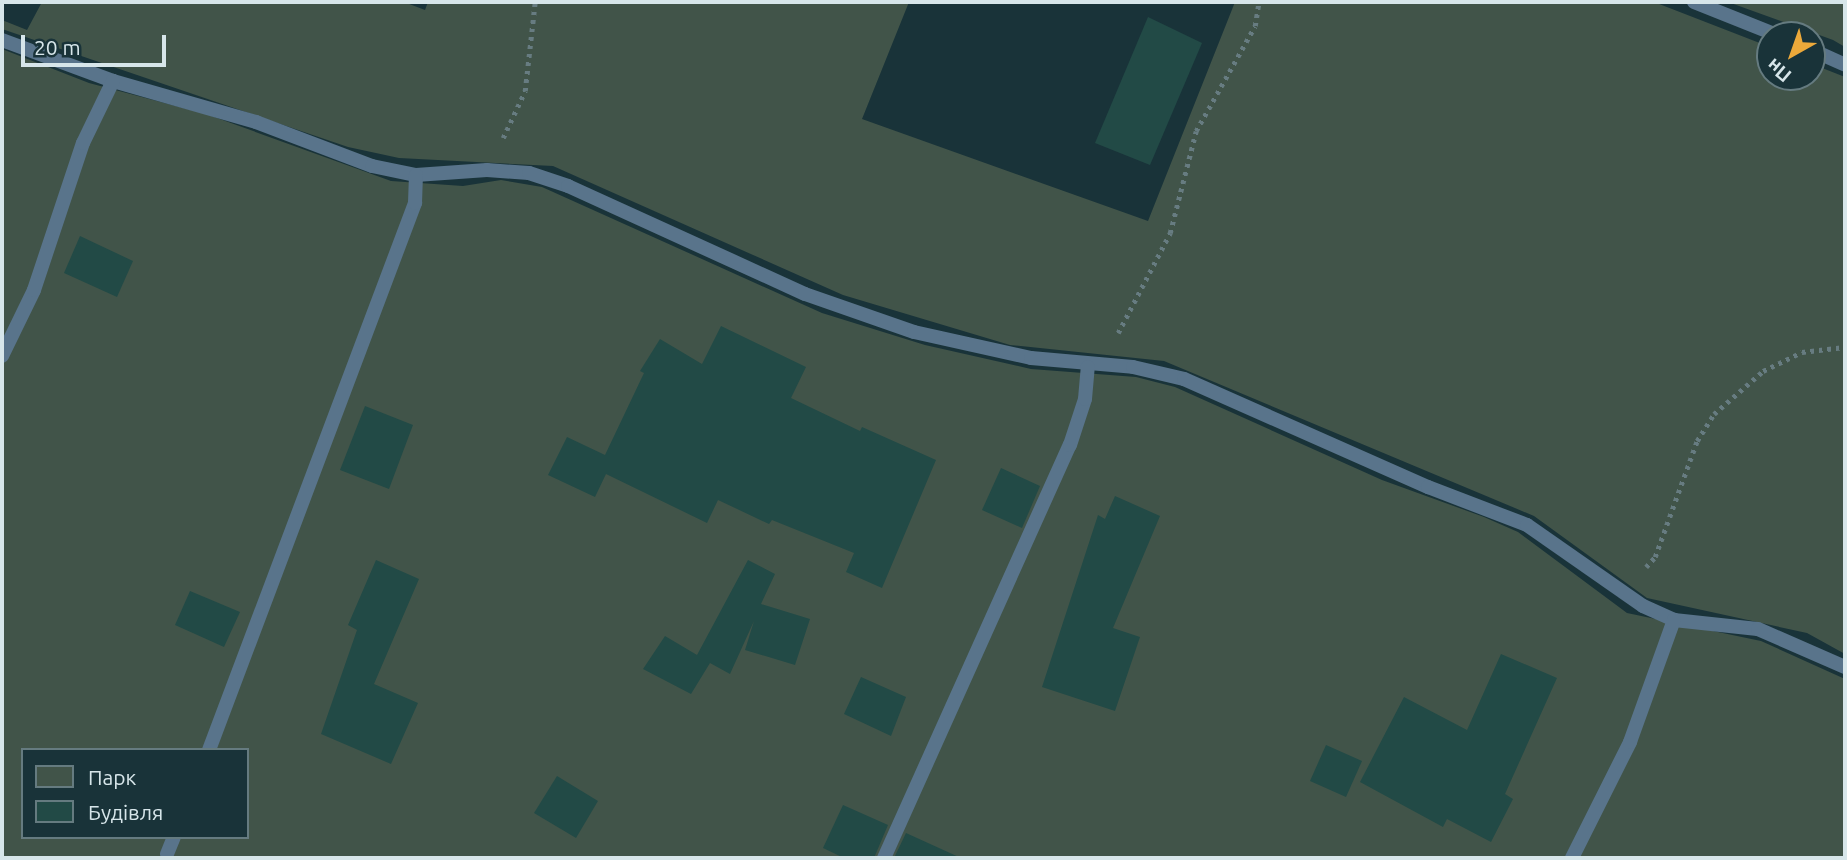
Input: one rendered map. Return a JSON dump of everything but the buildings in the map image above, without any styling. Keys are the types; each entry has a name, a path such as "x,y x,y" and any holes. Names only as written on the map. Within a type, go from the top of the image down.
{"lane":[{"path":"1694,2 1756,27"},
{"path":"2,40 113,80 181,97 341,155 416,175 509,172 568,186 805,294 914,332 1088,367 1133,367 1184,379 1428,487 1527,525 1615,589 1674,620 1759,629 1845,667"},
{"path":"1826,56 1845,65"},
{"path":"2,356 34,290 83,142 113,80"},
{"path":"210,748 415,203 416,175"},
{"path":"884,858 1070,445 1085,399 1088,367"},
{"path":"1572,858 1630,742 1674,620"},
{"path":"167,854 173,839"}],"path":[{"path":"509,172 499,150 525,91 535,2"},
{"path":"1088,367 1119,332 1151,274 1170,233 1196,131 1255,26 1259,2"},
{"path":"1615,589 1655,556 1697,441 1714,414 1763,371 1802,352 1845,347"}],"green space":[{"path":"42,2 404,2 425,10 428,2 909,2 862,119 1148,221 1235,2 1654,2 1756,42 1756,91 1826,91 1826,70 1845,77 1845,654 1807,633 1647,598 1534,516 1164,361 1010,345 843,295 553,166 399,158 348,147 2,29 2,20 27,30"},
{"path":"1728,2 1845,2 1845,47 1826,37 1826,21 1780,21"},
{"path":"2,49 89,83 206,114 391,181 463,186 501,180 542,187 822,313 925,345 1031,369 1136,377 1175,387 1382,480 1484,517 1518,532 1627,613 1761,641 1845,679 1845,858 2,858"}]}
